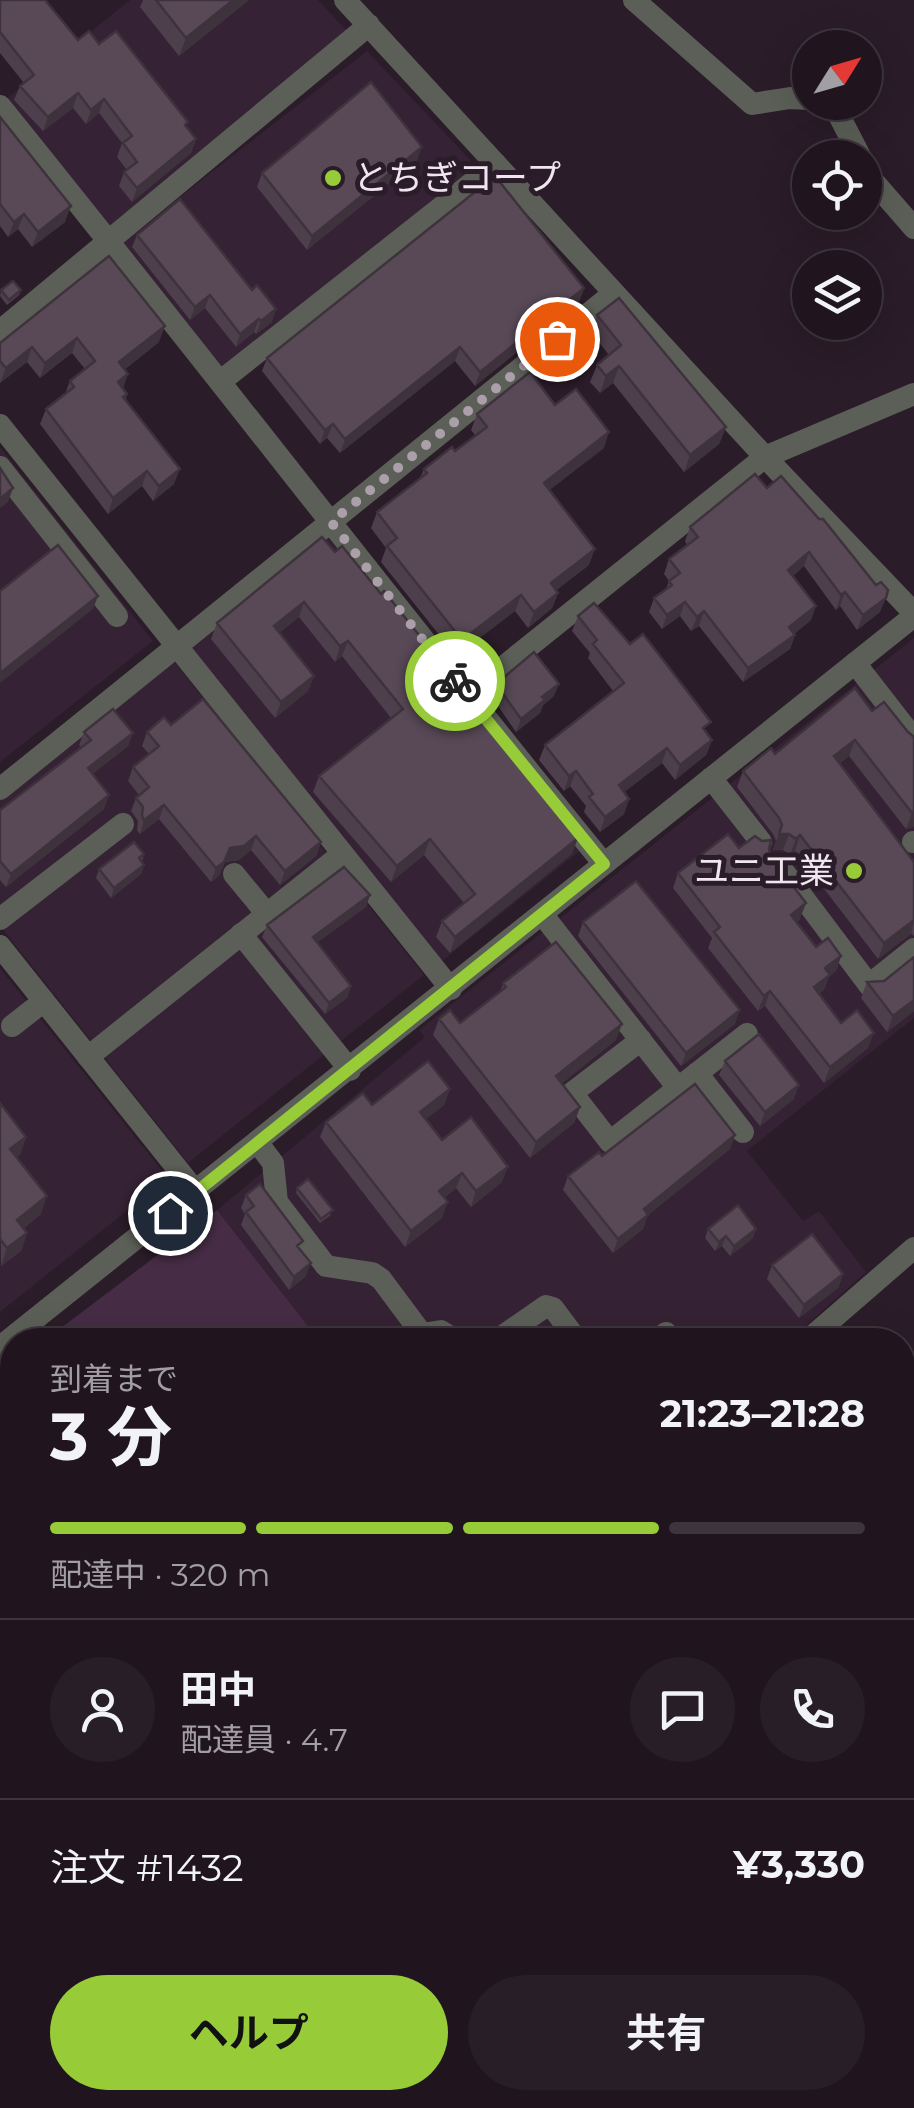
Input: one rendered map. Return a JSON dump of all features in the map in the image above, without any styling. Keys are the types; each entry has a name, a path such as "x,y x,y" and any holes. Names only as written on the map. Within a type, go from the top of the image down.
{"street":[{"path":"25,1328 914,614 345,0"},
{"path":"634,0 752,104 792,98"},
{"path":"0,332 369,25"},
{"path":"0,106 604,864"},
{"path":"221,381 496,164"},
{"path":"882,191 914,228"},
{"path":"0,789 614,293"},
{"path":"467,696 765,457 914,394"},
{"path":"0,425 451,989"},
{"path":"0,467 117,616"},
{"path":"855,663 914,738"},
{"path":"711,778 761,842"},
{"path":"0,918 122,824"},
{"path":"88,1057 342,854"},
{"path":"778,864 869,985 914,950"},
{"path":"234,874 267,914"},
{"path":"542,914 678,1088"},
{"path":"242,934 350,1070"},
{"path":"0,946 196,1192"},
{"path":"12,1026 44,1001"},
{"path":"640,1040 572,1093 610,1142 747,1034"},
{"path":"697,1073 743,1132"},
{"path":"258,1143 273,1163 277,1202 326,1266 372,1273 412,1328"},
{"path":"822,1328 914,1248"},
{"path":"514,1328 546,1306 553,1308 569,1328"}],"shaded area":[{"path":"130,0 318,0 349,33 110,231 5,100"},
{"name":"とちぎコープ","path":"367,51 477,167 221,373 118,245"},
{"path":"0,447 153,641 0,762"},
{"path":"326,535 580,851 442,961 189,645"},
{"path":"914,638 914,1018 747,1151 803,1221 819,1211 866,1272 803,1328 310,1328 217,1210 425,1037 419,1030"},
{"path":"174,661 424,975 188,1163 0,926 0,800"},
{"path":"0,968 168,1178 0,1312"},
{"path":"217,1210 310,1328 61,1328"}],"building":[{"path":"0,0 45,0 78,40 89,31 99,44 116,31 188,122 185,125 196,139 137,188 124,172 137,162 123,143 132,136 104,99 91,110 78,93 48,117 20,86 34,75 0,32"},
{"path":"156,0 233,0 186,38"},
{"path":"371,82 422,147 312,236 262,173"},
{"path":"0,117 71,206 38,232 24,214 14,222 0,204"},
{"path":"495,176 584,288 480,372 460,347 345,439 333,424 325,430 267,358"},
{"path":"180,199 252,290 257,285 276,309 240,334 210,295 195,307 137,235"},
{"path":"109,256 165,326 119,362 128,374 118,382 127,394 123,397 180,469 159,486 147,471 113,498 46,409 74,387 70,381 95,361 77,338 45,363 32,347 6,368 0,361 0,343"},
{"path":"13,281 21,290 9,300 1,290"},
{"path":"619,298 726,427 690,455 619,366 606,376 597,365 621,345 597,315"},
{"path":"530,372 555,405 576,389 609,432 544,483 595,549 551,583 558,593 534,612 521,595 462,640 387,546 397,538 377,512 427,473 424,469 452,447 455,451 487,427 477,414"},
{"path":"0,468 13,488 0,499"},
{"path":"755,474 767,488 781,476 823,519 876,585 881,582 888,590 886,598 863,615 845,592 841,595 809,552 788,570 816,606 789,627 795,635 748,668 704,611 697,617 685,602 667,615 654,598 672,585 669,581 680,573 669,559 698,537 690,527"},
{"path":"322,537 335,552 342,546 381,594 384,591 438,659 435,661 578,838 455,937 442,921 475,894 430,839 397,866 319,776 403,709 348,641 340,646 304,602 274,626 314,676 281,702 217,623"},
{"path":"58,545 98,596 0,673 0,591"},
{"path":"594,603 630,644 643,634 711,722 703,728 712,740 680,765 667,748 619,785 629,799 605,817 576,771 569,776 545,745 624,683 593,644 597,640 578,616"},
{"path":"534,652 559,684 521,719 496,684"},
{"path":"855,688 872,711 884,702 914,737 912,813 855,740 834,756 914,862 914,920 884,943 800,835 796,839 779,834 779,818 743,771 771,748 775,754"},
{"path":"203,699 321,842 285,871 256,836 244,846 230,848 224,862 216,868 164,805 144,820 142,816 143,807 136,798 149,787 133,767 159,746 147,732 164,717 171,725"},
{"path":"113,709 133,733 88,768 109,795 11,874 0,861 0,810 91,740 84,732"},
{"path":"728,834 739,848 755,836 762,841 771,840 771,857 806,903 791,915 816,947 828,938 841,956 825,968 830,975 814,987 841,1023 857,1010 874,1033 830,1067 770,991 764,996 714,932 720,927 678,873"},
{"path":"134,842 144,854 139,858 144,865 114,888 99,869"},
{"path":"344,867 370,895 313,937 351,986 329,1003 267,925"},
{"path":"636,881 740,1010 686,1053 583,922"},
{"path":"556,942 622,1024 556,1076 580,1107 536,1142 439,1019 450,1010 460,1023"},
{"path":"914,957 914,1000 893,1016 867,982 884,981"},
{"path":"759,1034 799,1085 765,1112 725,1061"},
{"path":"428,1061 450,1089 420,1112 442,1140 471,1117 508,1167 476,1191 462,1173 439,1191 448,1202 411,1231 326,1122 363,1093 372,1105"},
{"path":"695,1084 735,1135 644,1209 648,1215 618,1239 568,1176 599,1152 602,1156"},
{"path":"0,1103 26,1137 10,1149 47,1196 17,1220 27,1233 7,1248 0,1239"},
{"path":"308,1179 333,1210 321,1219 297,1188"},
{"path":"260,1184 303,1241 297,1246 311,1263 294,1277 246,1212 254,1206 246,1195"},
{"path":"738,1205 756,1229 734,1246 726,1236 719,1242 708,1229"},
{"path":"812,1234 843,1274 804,1305 772,1265"}],"way so far":[{"path":"455,681 331,522 557,339"}],"place":[{"name":"とちぎコープ","path":"333,178"},
{"name":"ユニ工業","path":"854,871"}],"route":[{"path":"170,1213 604,864 455,681"}]}
